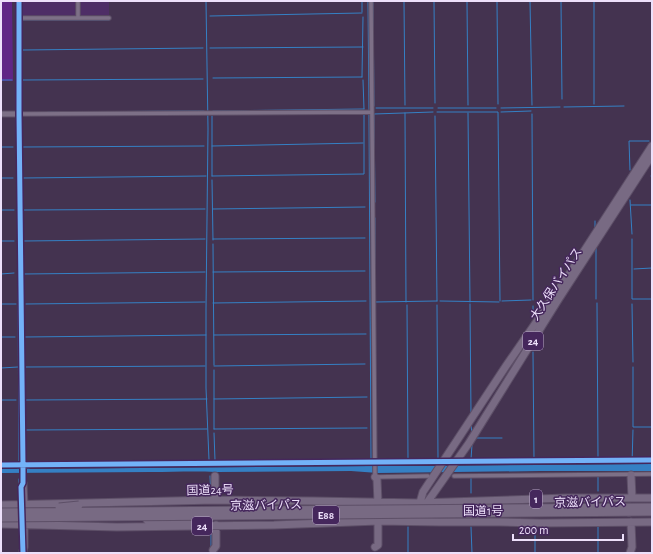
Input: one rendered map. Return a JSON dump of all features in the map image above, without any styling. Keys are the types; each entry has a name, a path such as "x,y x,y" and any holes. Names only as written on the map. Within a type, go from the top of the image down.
{"highway":[{"name":"大久保バイパス","path":"628,189 652,146"},
{"name":"大久保バイパス","path":"419,513 423,492 431,475 450,462 471,440 596,238 652,155"},
{"name":"大久保バイパス","path":"410,522 450,474 450,462 471,419 506,366 596,238"},
{"path":"444,502 440,498 440,489 450,474"},
{"path":"630,475 631,495"},
{"path":"214,476 215,500"},
{"path":"375,476 377,479 377,500"},
{"path":"23,483 23,503"},
{"path":"333,501 409,500 418,497 423,492"},
{"name":"国道1号","path":"420,503 631,495 652,498"},
{"name":"国道24号","path":"1,505 23,503 215,500 358,502 377,500 420,503"},
{"path":"1,512 79,506 315,505 358,502"},
{"name":"京滋バイパス","path":"1,512 652,507"},
{"name":"京滋バイパス","path":"1,518 652,512"},
{"path":"419,513 420,518 425,520 482,520 500,522"},
{"path":"79,517 199,522 316,520 364,522"},
{"name":"24","path":"1,524 23,526 117,527 364,522 376,524 410,522"},
{"name":"国道1号","path":"410,522 598,522 630,524 652,522"},
{"path":"376,524 378,545 376,550"},
{"path":"630,524 632,547 630,553"},
{"path":"23,526 23,552"},
{"path":"213,550 216,546 216,526"}],"street":[{"path":"19,1 20,18 17,114 23,483"},
{"path":"78,1 78,18"},
{"path":"371,1 369,15 369,78 375,476 431,475"},
{"path":"20,18 109,18"},
{"path":"1,114 370,112"},
{"path":"1,465 652,460"},
{"path":"450,474 652,474"}],"shaded area":[{"path":"1,1 12,1 13,81 1,81"},
{"path":"21,1 77,1 77,16 21,16"},
{"path":"79,1 109,1 109,15 80,16"}],"water":[{"path":"369,464 378,466 431,466 652,464 652,471 1,473 1,469 17,469 18,467 30,469 369,466"}],"waterway":[{"path":"16,1 16,112"},
{"path":"206,1 208,129 206,388 209,460"},
{"path":"362,1 362,12"},
{"path":"368,1 369,110"},
{"path":"373,1 374,106"},
{"path":"404,1 405,105"},
{"path":"434,1 435,103"},
{"path":"467,1 468,105"},
{"path":"497,1 498,104"},
{"path":"530,1 532,105"},
{"path":"561,1 562,99"},
{"path":"594,1 594,104"},
{"path":"210,16 362,13"},
{"path":"362,77 363,17"},
{"path":"22,20 109,20"},
{"path":"210,48 363,47"},
{"path":"23,50 203,48"},
{"path":"213,78 362,77"},
{"path":"22,80 203,79"},
{"path":"1,80 12,80"},
{"path":"363,80 364,109"},
{"path":"564,107 624,106"},
{"path":"501,108 560,107"},
{"path":"376,108 433,108"},
{"path":"438,108 496,108"},
{"path":"213,111 364,109"},
{"path":"48,112 204,111"},
{"path":"501,112 531,111"},
{"path":"375,202 374,114 433,112"},
{"path":"437,112 498,112 500,301"},
{"path":"405,113 406,302"},
{"path":"468,113 470,302"},
{"path":"369,114 371,460"},
{"path":"532,114 533,300"},
{"path":"17,115 19,468"},
{"path":"212,176 364,174 364,115"},
{"path":"212,116 212,176"},
{"path":"435,116 437,301"},
{"path":"630,170 629,141 649,141"},
{"path":"212,146 363,143"},
{"path":"23,147 204,146"},
{"path":"1,147 13,147"},
{"path":"23,178 206,176"},
{"path":"1,178 13,178"},
{"path":"212,180 213,240"},
{"path":"630,200 632,234"},
{"path":"631,205 652,205"},
{"path":"213,209 365,207"},
{"path":"24,210 205,209"},
{"path":"1,210 14,210"},
{"path":"375,218 375,302 437,301"},
{"path":"595,221 595,229"},
{"path":"213,239 365,238"},
{"path":"24,241 205,239"},
{"path":"632,239 632,299 652,299"},
{"path":"1,241 14,241"},
{"path":"213,244 214,365"},
{"path":"596,248 596,299"},
{"path":"634,269 652,268"},
{"path":"213,272 365,271"},
{"path":"24,274 205,272"},
{"path":"1,274 14,273"},
{"path":"502,301 531,300"},
{"path":"213,303 366,301"},
{"path":"440,301 499,302"},
{"path":"26,304 205,302"},
{"path":"597,303 598,458"},
{"path":"1,304 16,304"},
{"path":"470,304 471,414"},
{"path":"632,304 633,362"},
{"path":"407,305 408,459"},
{"path":"437,305 438,459"},
{"path":"533,306 533,315"},
{"path":"214,335 366,334"},
{"path":"25,337 206,335"},
{"path":"1,337 15,337"},
{"path":"533,352 534,459"},
{"path":"214,366 365,364"},
{"path":"26,367 205,366"},
{"path":"1,368 18,367"},
{"path":"633,367 633,427 652,427"},
{"path":"214,370 214,429"},
{"path":"214,399 367,397"},
{"path":"25,400 207,399"},
{"path":"1,400 16,400"},
{"path":"471,425 472,434"},
{"path":"214,429 367,428"},
{"path":"25,430 207,429"},
{"path":"632,464 633,430"},
{"path":"214,433 215,460"},
{"path":"477,438 502,438"},
{"path":"471,459 472,445"},
{"path":"219,461 362,460"},
{"path":"28,462 204,461"},
{"path":"1,462 14,462"},
{"path":"210,476 211,496"},
{"path":"598,477 598,491"},
{"path":"471,478 471,493"},
{"path":"19,479 19,501"},
{"path":"598,526 598,553"},
{"path":"408,527 408,553"},
{"path":"471,527 472,553"},
{"path":"535,527 535,553"},
{"path":"20,528 20,549"},
{"path":"211,531 211,548"}],"tunnel":[{"path":"629,497 629,523"}],"cycle path":[{"path":"19,1 23,465 23,483 21,487 23,553"},
{"path":"1,465 652,460"}]}
